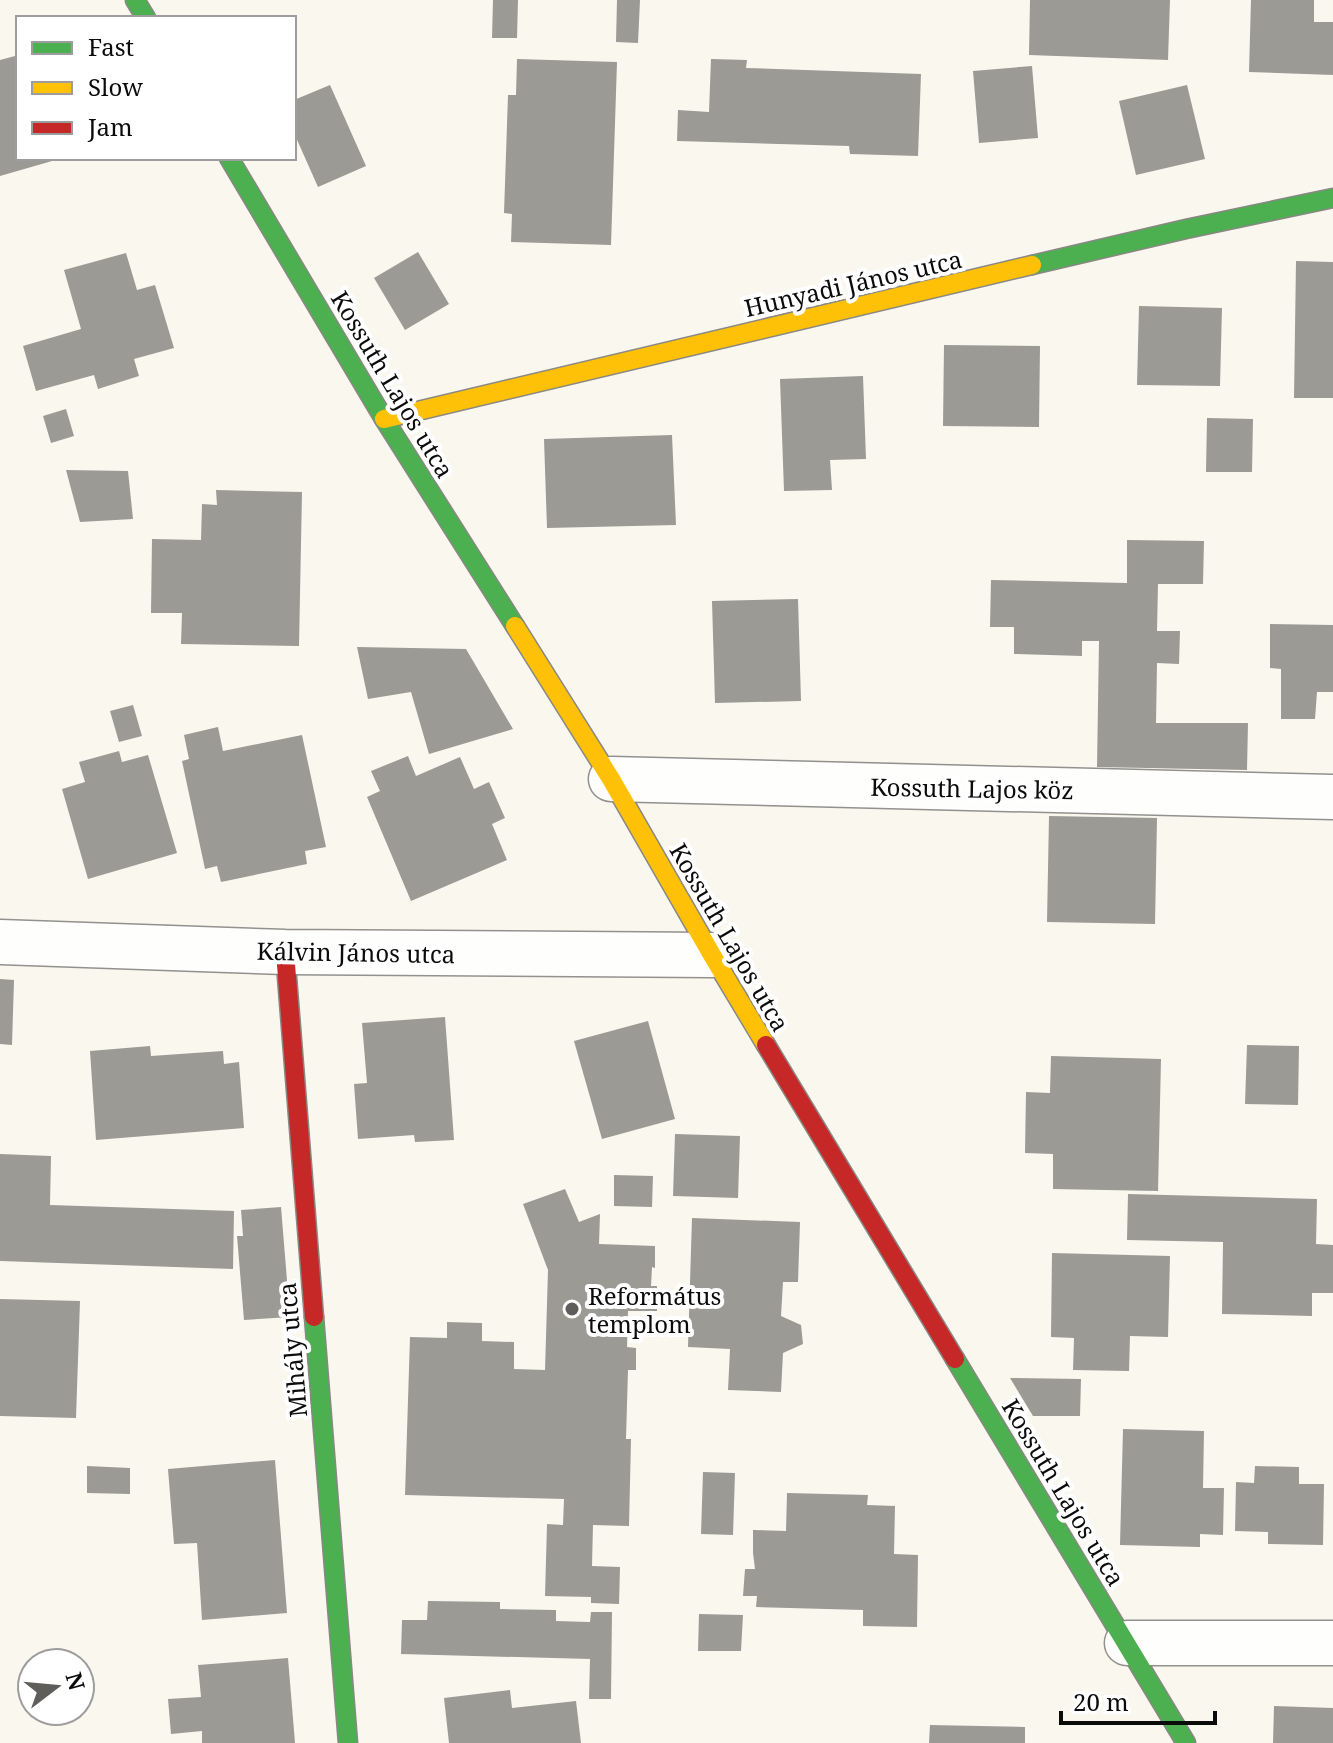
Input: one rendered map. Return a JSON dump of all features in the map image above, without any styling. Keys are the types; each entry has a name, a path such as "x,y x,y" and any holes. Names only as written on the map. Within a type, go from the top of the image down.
{"street":[{"name":"Kossuth Lajos utca","path":"230,160 384,419 611,779 712,955 1186,1743"},
{"name":"Hunyadi János utca","path":"384,419 1186,229 1333,198"},
{"name":"Kossuth Lajos köz","path":"611,779 1333,797"},
{"name":"Kálvin János utca","path":"0,942 285,952 712,955"},
{"name":"Mihály utca","path":"285,952 348,1743"},
{"path":"1127,1643 1333,1643"}],"building":[{"path":"493,0 518,0 517,38 492,38"},
{"path":"617,0 640,0 638,43 616,42"},
{"path":"1030,0 1170,0 1168,60 1029,55"},
{"path":"1251,0 1314,0 1314,22 1333,22 1333,75 1249,72"},
{"path":"15,56 16,59 16,160 56,160 0,176 0,60"},
{"path":"517,59 617,62 611,245 511,242 512,214 504,213 508,95 516,95"},
{"path":"711,59 747,60 746,68 921,74 918,156 850,154 849,146 677,141 678,110 709,112"},
{"path":"1032,66 1038,138 979,143 973,71"},
{"path":"330,85 366,166 318,187 296,138 296,99"},
{"path":"1187,85 1205,159 1136,175 1119,101"},
{"path":"418,252 449,304 405,330 374,278"},
{"path":"126,253 137,290 155,285 174,348 134,359 139,376 98,389 94,375 36,391 23,346 81,329 64,270"},
{"path":"1296,261 1333,262 1333,398 1294,398"},
{"path":"1139,306 1222,308 1220,386 1137,385"},
{"path":"944,345 1040,346 1039,427 943,426"},
{"path":"863,376 866,459 830,460 832,490 784,491 780,379"},
{"path":"66,409 74,436 51,443 43,416"},
{"path":"1207,418 1253,419 1252,472 1206,472"},
{"path":"672,435 676,525 547,528 544,439"},
{"path":"66,470 128,471 133,519 80,522"},
{"path":"216,490 302,492 299,646 181,644 182,613 151,613 152,539 201,540 202,504 217,505"},
{"path":"1127,540 1204,541 1203,584 1158,584 1157,631 1180,631 1179,664 1157,663 1156,723 1248,723 1247,770 1097,767 1099,641 1082,641 1082,656 1014,654 1014,627 990,627 991,580 1127,583"},
{"path":"798,599 801,701 715,703 712,601"},
{"path":"1270,624 1333,625 1333,692 1317,692 1315,719 1281,719 1281,669 1270,668"},
{"path":"357,647 466,649 513,729 429,754 411,692 368,699"},
{"path":"133,705 142,736 119,742 110,711"},
{"path":"218,727 223,751 302,735 326,847 305,851 307,864 221,882 217,866 205,869 182,761 189,759 184,735"},
{"path":"119,751 122,762 148,755 177,853 88,879 62,789 85,782 79,762"},
{"path":"408,756 416,776 460,757 474,789 489,782 505,818 492,824 507,860 411,901 367,797 380,791 371,771"},
{"path":"1049,816 1157,818 1155,924 1047,922"},
{"path":"0,979 14,980 12,1045 0,1044"},
{"path":"445,1017 454,1140 415,1142 414,1135 358,1139 354,1084 367,1083 362,1023"},
{"path":"648,1021 675,1119 602,1139 574,1041"},
{"path":"1247,1045 1299,1046 1298,1105 1245,1104"},
{"path":"150,1046 151,1056 223,1051 224,1064 239,1062 244,1128 96,1140 90,1051"},
{"path":"1051,1056 1161,1059 1158,1191 1053,1189 1053,1154 1025,1153 1026,1092 1050,1093"},
{"path":"675,1134 740,1136 738,1198 673,1196"},
{"path":"0,1154 51,1156 50,1205 234,1211 233,1269 0,1261"},
{"path":"614,1175 653,1176 652,1207 614,1206"},
{"path":"565,1189 579,1222 600,1214 599,1244 655,1246 651,1286 657,1286 657,1311 628,1311 627,1347 636,1348 636,1370 628,1370 626,1439 631,1439 629,1526 593,1525 592,1566 620,1567 619,1604 591,1603 591,1597 545,1596 547,1524 563,1525 564,1499 405,1495 410,1337 447,1338 447,1322 482,1323 482,1341 514,1342 514,1369 545,1370 548,1270 523,1204"},
{"path":"1128,1194 1317,1199 1316,1244 1333,1245 1333,1293 1312,1293 1312,1316 1222,1314 1223,1242 1127,1240"},
{"path":"281,1207 290,1317 244,1320 237,1236 243,1236 241,1210"},
{"path":"692,1218 800,1222 798,1282 783,1282 781,1316 801,1325 803,1344 783,1353 781,1392 728,1390 730,1349 688,1347"},
{"path":"1052,1253 1170,1256 1168,1337 1130,1336 1129,1371 1073,1370 1074,1338 1051,1337"},
{"path":"0,1299 80,1301 76,1418 0,1416"},
{"path":"1010,1378 1081,1379 1080,1416 1033,1416"},
{"path":"1123,1429 1204,1431 1203,1488 1224,1488 1223,1535 1200,1534 1200,1547 1120,1545"},
{"path":"275,1460 287,1613 202,1620 197,1543 174,1544 168,1469"},
{"path":"87,1466 130,1468 130,1494 87,1493"},
{"path":"1255,1466 1299,1467 1299,1484 1324,1484 1323,1545 1268,1544 1268,1532 1235,1531 1236,1482 1254,1483"},
{"path":"703,1472 735,1473 733,1535 701,1534"},
{"path":"787,1493 868,1495 867,1505 895,1506 894,1554 918,1555 917,1627 863,1626 863,1610 756,1607 757,1596 743,1596 745,1569 755,1569 753,1530 786,1531"},
{"path":"428,1601 500,1602 500,1609 556,1610 556,1621 590,1622 591,1612 612,1612 611,1699 589,1699 590,1659 401,1654 402,1620 427,1620"},
{"path":"699,1614 743,1615 741,1651 698,1651"},
{"path":"288,1658 295,1743 202,1743 202,1731 171,1734 168,1699 201,1697 198,1665"},
{"path":"510,1690 512,1708 576,1701 581,1743 449,1743 444,1698"},
{"path":"1274,1706 1333,1708 1333,1743 1273,1743"},
{"path":"930,1725 1025,1727 1025,1743 929,1743"}],"traffic: fast":[{"path":"135,0 145,16"},
{"path":"230,160 384,419 515,626"},
{"path":"1032,265 1333,198"},
{"path":"314,1317 348,1743"},
{"path":"955,1359 1186,1743"}],"traffic: slow":[{"path":"384,419 1032,265"},
{"path":"515,626 611,779 766,1045"}],"traffic: jam":[{"path":"285,952 314,1317"},
{"path":"766,1045 955,1359"}],"place":[{"name":"Református templom","path":"572,1309"}]}
